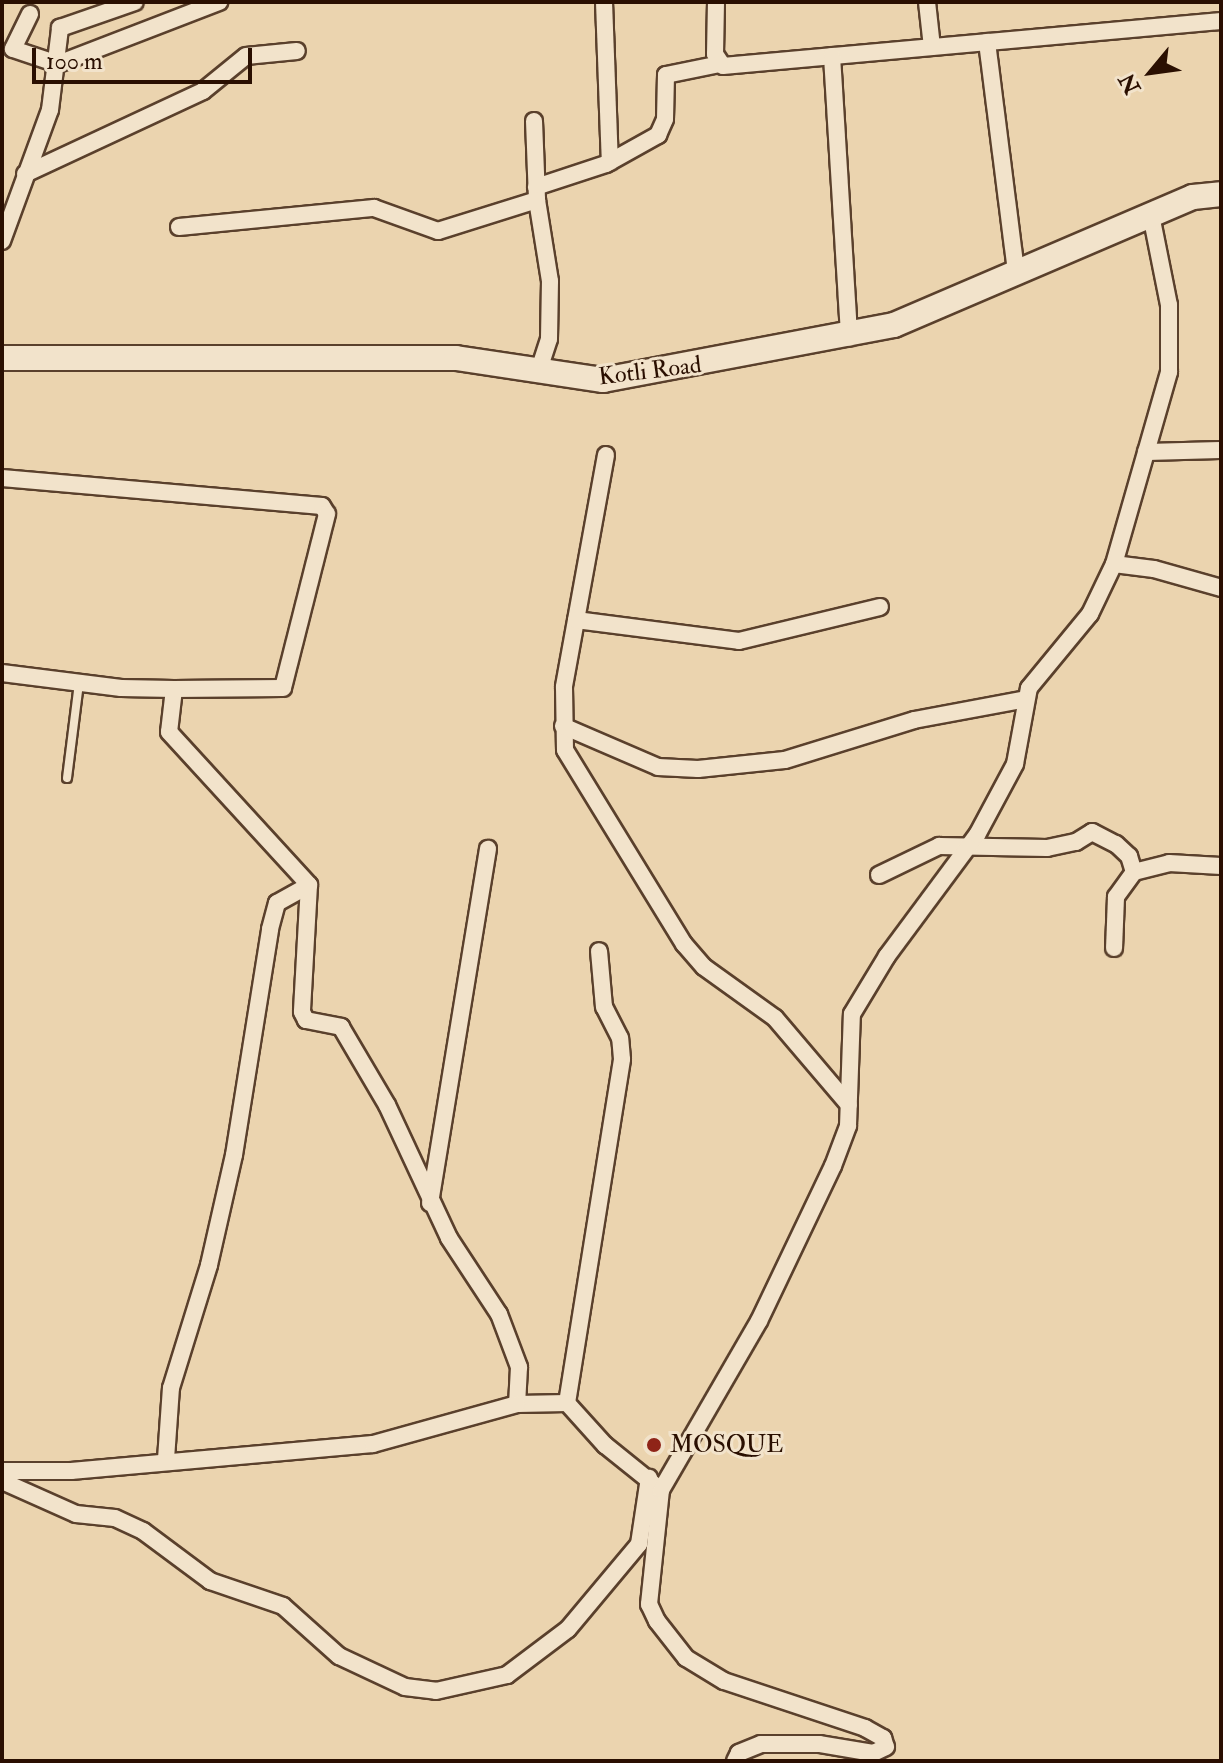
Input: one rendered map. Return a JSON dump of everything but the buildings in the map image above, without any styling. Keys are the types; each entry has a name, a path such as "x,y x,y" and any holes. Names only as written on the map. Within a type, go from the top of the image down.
{"main road":[{"name":"Kotli Road","path":"2,358 456,358 603,380 849,337 894,325 1193,197 1221,194"}],"street":[{"path":"2,241 50,110 60,28 135,2"},
{"path":"30,14 13,49 58,64 219,2"},
{"path":"604,2 610,162"},
{"path":"716,2 715,54 720,64"},
{"path":"927,2 932,47"},
{"path":"179,227 374,208 438,231 610,162 663,128 666,75 720,64 1221,21"},
{"path":"987,42 1016,273"},
{"path":"25,174 203,91 246,56 297,51"},
{"path":"832,56 849,337"},
{"path":"534,121 536,194 550,281 549,339 539,370"},
{"path":"735,1761 739,1753 761,1744 819,1744 873,1753 886,1747 883,1738 865,1728 724,1681 686,1658 649,1604 661,1490 759,1321 833,1166 848,1126 852,1014 887,956 969,847 1015,764 1026,699 1043,668 1090,614 1114,564 1126,509 1169,372 1171,336 1166,283 1151,215"},
{"path":"1146,452 1221,450"},
{"path":"606,455 576,620 563,726 565,750 684,944 704,967 775,1018 849,1105"},
{"path":"2,478 322,506 327,514 283,688 174,689 2,673"},
{"path":"1114,564 1154,569 1221,588"},
{"path":"576,620 739,641 880,607"},
{"path":"174,689 169,732 309,885 302,1012 306,1020 341,1027 387,1105 430,1203 499,1314 519,1367 517,1404"},
{"path":"563,726 658,767 698,769 785,760 914,720 1026,699"},
{"path":"879,875 939,846 1047,848 1076,842 1092,832 1116,844 1129,856 1134,872"},
{"path":"430,1203 488,849"},
{"path":"1114,948 1116,897 1134,872 1169,863 1221,866"},
{"path":"166,1459 171,1388 209,1265 234,1155 270,929 277,903 309,885"},
{"path":"567,1403 622,1059 620,1038 604,1007 599,951"},
{"path":"2,1471 71,1471 166,1459 373,1444 517,1404 567,1403 605,1445 661,1490"},
{"path":"2,1481 76,1514 115,1518 143,1531 210,1581 283,1606 339,1656 405,1687 436,1691 507,1675 568,1629 639,1544 649,1478"}],"lane":[{"path":"67,778 79,682"}],"place":[{"name":"MOSQUE","path":"654,1445"}]}
